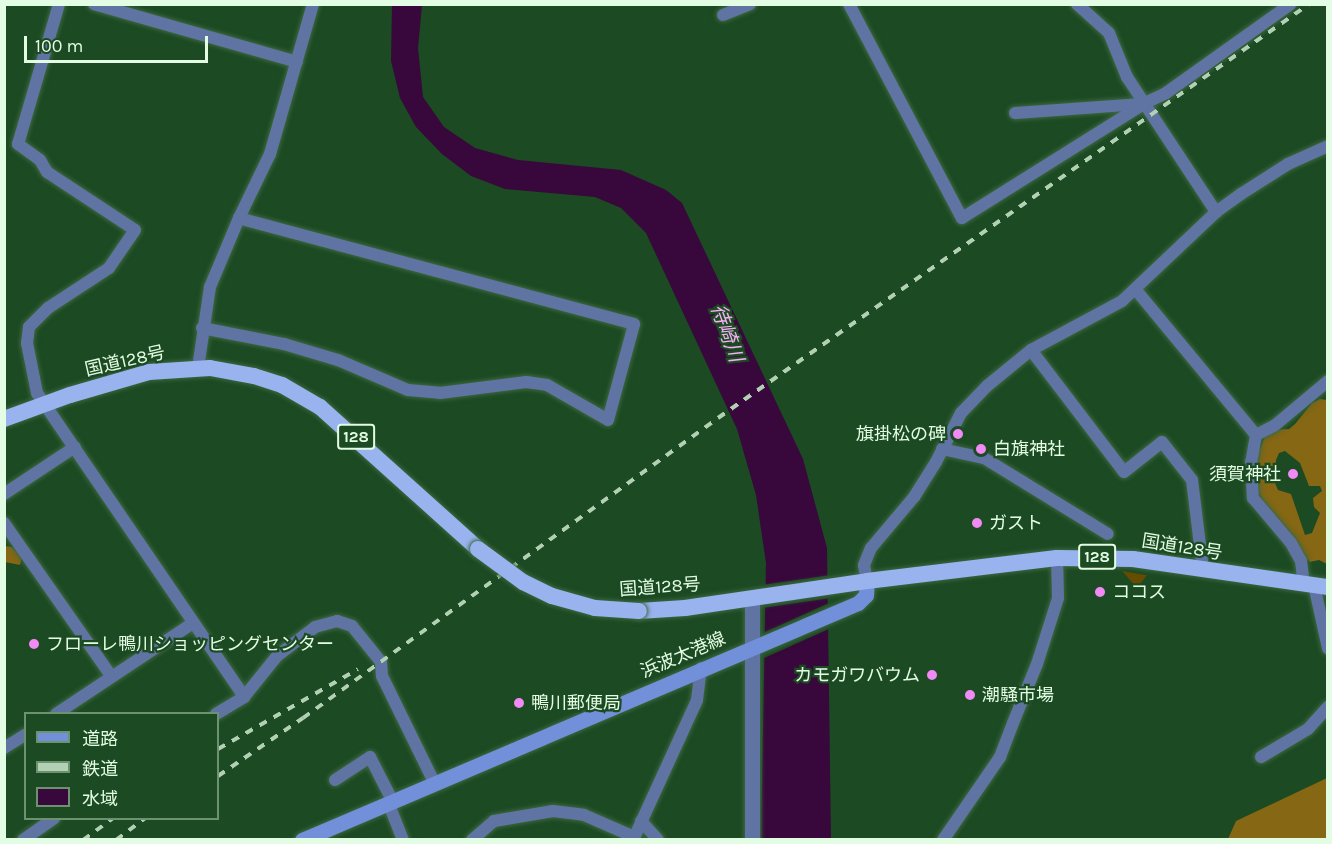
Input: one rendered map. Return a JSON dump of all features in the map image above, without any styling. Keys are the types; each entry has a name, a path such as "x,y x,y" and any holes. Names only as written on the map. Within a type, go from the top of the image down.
{"highway":[{"name":"国道128号","path":"4,419 149,372 198,368 223,369 264,379 282,385 320,407 477,549 523,582 552,596 595,608 639,611 757,597 867,580 1057,558 1133,559 1315,585"}],"main road":[{"name":"浜波太港線","path":"302,840 701,668 843,610 864,598 867,580"}],"street":[{"path":"59,4 18,144 40,160 47,172 135,230 109,268 48,308 29,327 27,343 38,393 244,697"},
{"path":"94,4 297,62"},
{"path":"198,368 202,328 210,287 239,218 270,154 313,4"},
{"path":"723,15 750,4"},
{"path":"849,4 962,218 1145,103 1166,93 1291,4"},
{"path":"1077,4 1109,33 1127,77 1216,212"},
{"path":"1015,113 1145,103"},
{"path":"867,580 865,558 914,497 942,449 955,421 967,405 1031,350 1109,309 1136,290 1216,212 1288,164 1328,146"},
{"path":"202,328 284,344 338,360 408,390 440,393 526,382 547,385 608,420 634,324 239,218"},
{"path":"1136,290 1256,435"},
{"path":"1031,350 1124,472 1162,442 1192,480 1203,570"},
{"path":"1256,435 1274,426 1328,381"},
{"path":"1256,435 1251,462 1254,498 1291,543 1315,585 1328,648"},
{"path":"4,494 75,447"},
{"path":"942,449 984,458 1108,534"},
{"path":"4,523 111,676"},
{"path":"943,840 1000,757 1037,664 1058,598 1057,558"},
{"path":"752,840 759,644 757,597"},
{"path":"219,712 244,697 277,656 315,627 337,621 352,626 381,662 382,676 434,782"},
{"path":"59,712 193,623"},
{"path":"472,840 494,821 553,811 584,814 634,838 697,700 701,668"},
{"path":"1261,757 1308,729 1328,707"},
{"path":"4,748 24,735"},
{"path":"335,780 370,757 390,801 404,840"},
{"path":"23,840 53,820"},
{"path":"641,821 658,840"}],"shaded area":[{"path":"1320,399 1327,400 1327,564 1319,560 1310,562 1263,502 1257,489 1254,464 1265,436 1273,430 1289,429 1312,403","holes":["1285,451 1300,463 1309,486 1320,486 1322,491 1313,498 1314,507 1320,513 1312,533 1305,535 1291,494 1278,490 1275,483 1276,460 1279,453"]},
{"path":"5,546 12,547 22,557 20,565 5,562"},
{"path":"1122,571 1145,575 1147,575 1137,588"},
{"path":"1327,778 1327,839 1228,839 1236,821"}],"water":[{"name":"待崎川","path":"392,5 422,5 418,48 423,97 444,127 475,148 518,160 621,170 666,190 682,203 803,459 827,548 831,839 761,839 766,563 756,495 737,429 646,233 621,208 595,197 505,189 471,176 442,154 416,127 400,98 391,61"}],"pier":[{"path":"831,575 831,598 762,608 762,585"},
{"path":"831,602 831,628 760,660 761,634"}],"railway":[{"path":"219,775 303,718 718,418 1309,4"},
{"path":"219,748 358,669"},
{"path":"83,840 110,820"},
{"path":"116,840 142,820"}],"place":[{"name":"旗掛松の碑","path":"958,434"},
{"name":"白旗神社","path":"981,449"},
{"name":"須賀神社","path":"1293,474"},
{"name":"ガスト","path":"977,523"},
{"name":"ココス","path":"1100,592"},
{"name":"フローレ鴨川ショッピングセンター","path":"34,644"},
{"name":"カモガワバウム","path":"932,675"},
{"name":"潮騒市場","path":"970,695"},
{"name":"鴨川郵便局","path":"519,703"}]}
